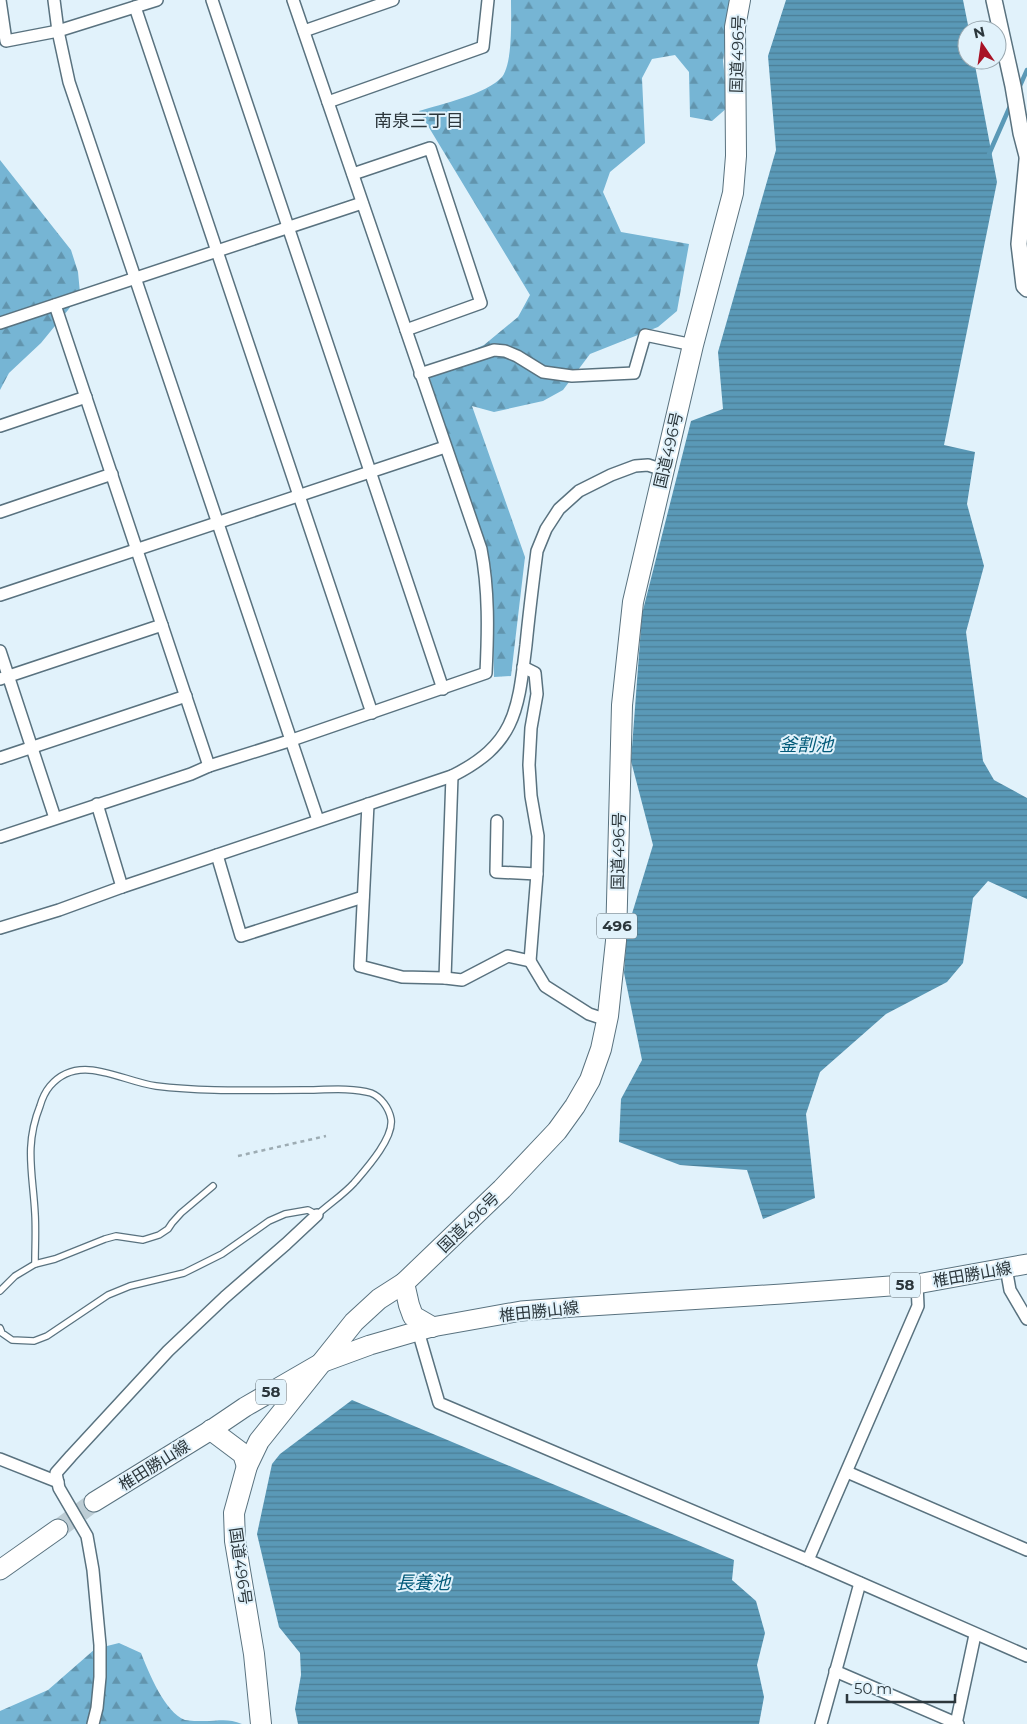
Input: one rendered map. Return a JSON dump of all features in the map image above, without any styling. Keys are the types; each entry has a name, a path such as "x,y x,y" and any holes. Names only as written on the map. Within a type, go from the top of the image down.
{"highway":[{"name":"国道496号","path":"261,1724 254,1654 235,1541 234,1513 247,1466 259,1441 354,1322 379,1299 404,1283 502,1189 558,1131 590,1080 601,1049 607,1020 616,941 622,705 633,602 693,345 733,194 736,156 735,27 740,0"},
{"path":"404,1283 408,1305 413,1316 425,1329"},
{"path":"211,1430 243,1454 247,1466"}],"main road":[{"name":"椎田勝山線","path":"94,1502 245,1407 321,1363 370,1345 425,1329 522,1312 574,1307 917,1284 1027,1264"},
{"path":"0,1570 58,1529"}],"street":[{"path":"0,0 6,41 58,31 157,0"},
{"path":"54,0 58,31 69,82 318,820"},
{"path":"212,0 443,689"},
{"path":"0,837 486,673 488,632 485,569 481,549 293,0"},
{"path":"304,31 393,0"},
{"path":"328,102 483,47 488,0"},
{"path":"994,0 1014,86 1021,133 1027,156"},
{"path":"135,7 372,713"},
{"path":"352,174 430,148 481,303 406,330"},
{"path":"1027,160 1019,244 1024,286 1027,289"},
{"path":"0,323 362,202"},
{"path":"55,304 209,766"},
{"path":"420,374 494,350 505,351 517,356 543,372 572,376 634,373 645,335 693,345"},
{"path":"0,426 86,397"},
{"path":"0,595 445,447"},
{"path":"0,928 60,910 318,820 452,776 470,767 496,745 518,704 537,551 546,529 559,509 579,491 635,466 648,465 663,470"},
{"path":"0,512 112,474"},
{"path":"4,677 162,625"},
{"path":"0,651 4,677 32,747 55,818"},
{"path":"523,667 536,673 537,694 531,728 529,765 531,796 538,836 530,960 545,986 589,1014 607,1020"},
{"path":"0,758 186,696"},
{"path":"445,978 452,776"},
{"path":"97,804 122,887"},
{"path":"368,804 360,966 402,977 462,980 508,956 530,960"},
{"path":"497,821 496,872 537,874"},
{"path":"217,855 241,936 363,897"},
{"path":"93,1724 97,1708 100,1677 100,1645 93,1570 87,1536 59,1488 56,1473 168,1351 224,1297 317,1215"},
{"path":"1006,1268 1010,1290 1027,1319"},
{"path":"808,1560 918,1306 917,1284"},
{"path":"425,1329 439,1403 808,1560 975,1635 1027,1656"},
{"path":"0,1459 58,1482"},
{"path":"846,1472 1027,1550"},
{"path":"821,1724 860,1583"},
{"path":"836,1671 957,1724 975,1635"}],"lane":[{"path":"0,1328 2,1333 12,1340 34,1341 47,1336 108,1295 130,1286 184,1273 222,1254 269,1222 285,1214 308,1210 317,1215 353,1184 380,1149 390,1132 391,1120 387,1108 380,1099 371,1093 352,1090 273,1090 155,1086 92,1069 69,1072 48,1088 34,1120 30,1150 35,1214 35,1264"},
{"path":"0,1291 15,1276 35,1264 55,1259 111,1237 142,1240 159,1234 168,1229 181,1214 213,1186"}],"path":[{"path":"238,1156 326,1136"}],"green space":[{"path":"511,0 732,0 723,61 728,107 712,121 690,117 689,72 675,55 652,59 642,78 645,143 610,172 603,192 621,232 689,244 677,311 658,327 590,354 563,390 543,401 494,412 472,406 525,557 511,676 494,677 491,570 427,370 484,345 518,317 530,295 419,111 475,93 495,83 502,77 506,70 510,51"},
{"path":"0,160 71,250 78,272 80,293 41,343 9,373 0,390"},
{"path":"119,1643 141,1653 158,1691 178,1716 185,1720 228,1720 242,1724 0,1724 0,1711 48,1690 95,1649"}],"water":[{"name":"釜割池","path":"786,0 963,0 967,20 957,20 957,70 976,70 997,182 944,445 975,452 967,504 984,566 966,632 983,761 994,780 1027,798 1027,899 988,881 973,898 963,963 947,982 886,1014 820,1072 806,1114 815,1198 763,1219 747,1170 680,1165 619,1142 621,1099 642,1060 624,973 627,930 653,845 631,761 642,614 691,421 723,409 718,352 776,150 768,56"},
{"name":"長養池","path":"352,1400 734,1560 732,1580 756,1601 765,1633 757,1665 764,1697 759,1724 298,1724 295,1709 301,1675 300,1653 279,1627 257,1534 272,1464 280,1454"}],"waterway":[{"path":"1019,88 1027,70"},
{"path":"989,154 1011,104"}],"tunnel":[{"path":"58,1529 94,1502"}],"district":[{"name":"南泉三丁目","path":"419,121"}]}
